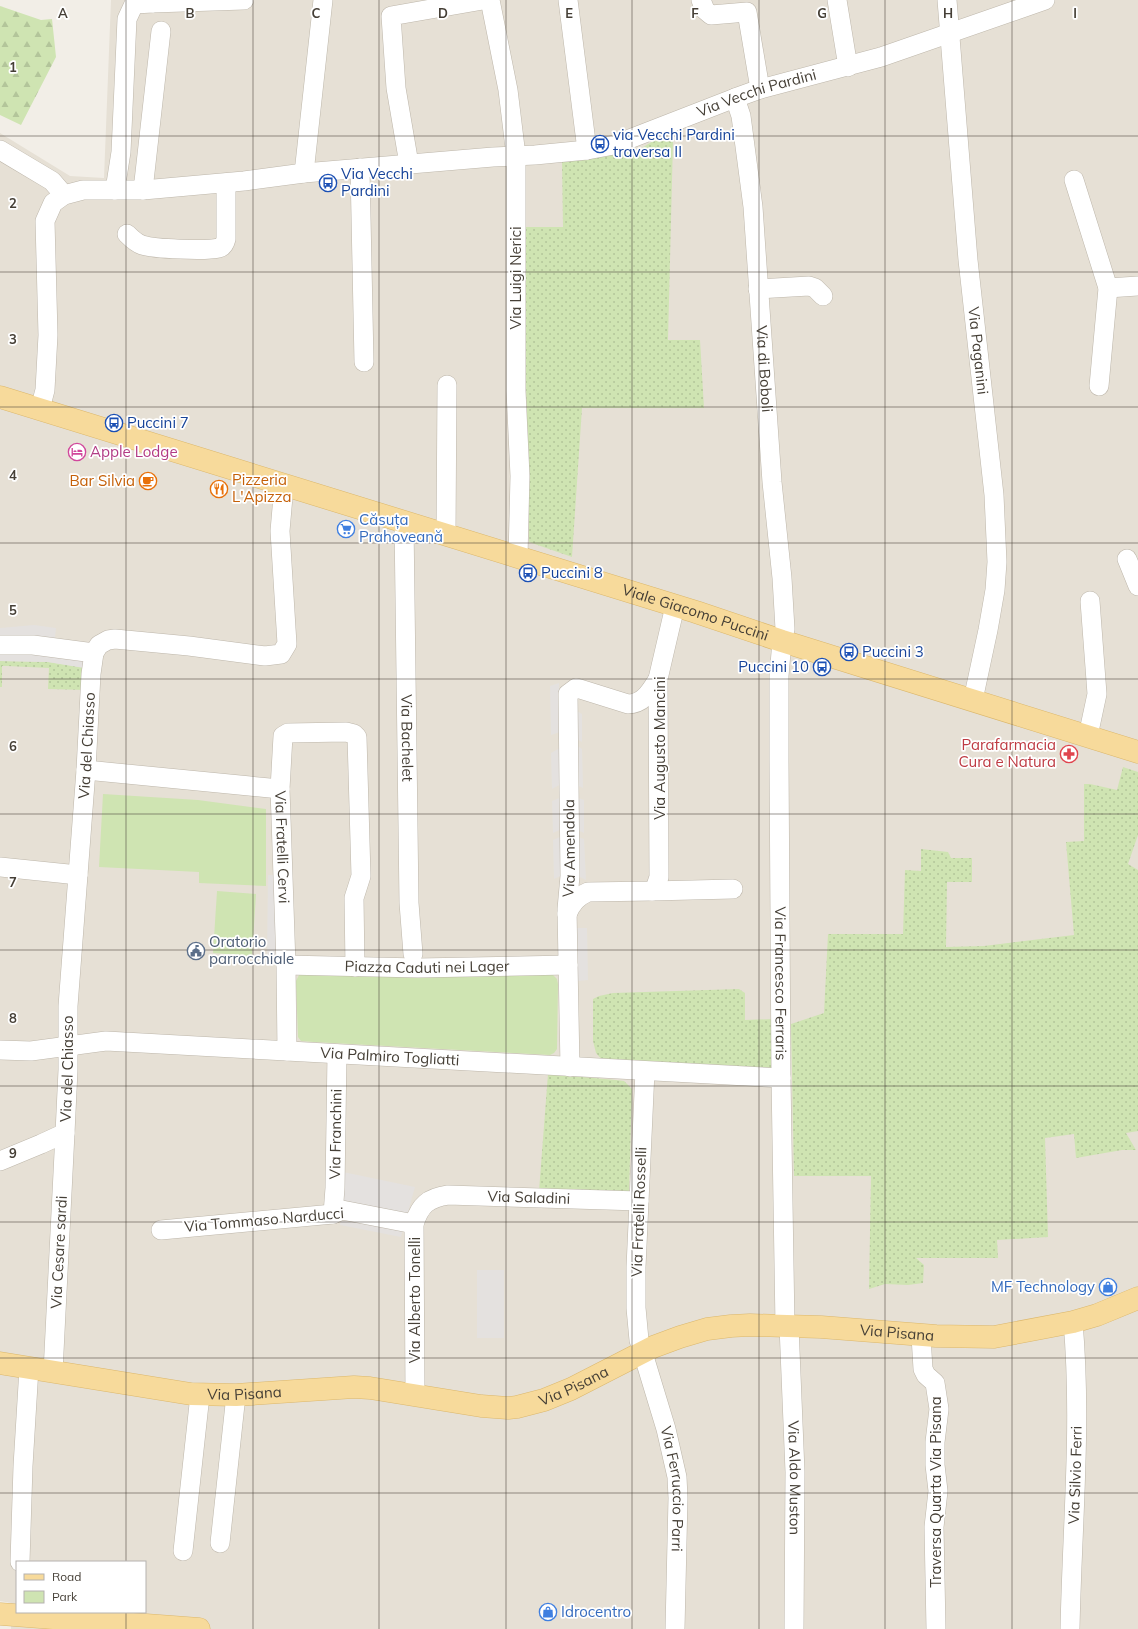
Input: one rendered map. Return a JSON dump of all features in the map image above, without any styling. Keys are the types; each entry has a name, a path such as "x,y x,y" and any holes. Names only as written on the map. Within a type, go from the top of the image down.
{"main road":[{"name":"Viale Giacomo Puccini","path":"0,397 518,557 1138,752"},
{"name":"Via Pisana","path":"0,1363 159,1390 200,1395 236,1395 354,1387 480,1406 508,1408 544,1400 571,1389 644,1352 680,1337 707,1329 731,1326 787,1326 855,1329 921,1336 976,1338 994,1337 1073,1322 1097,1315 1138,1298"},
{"path":"12,1614 193,1629"}],"street":[{"path":"115,190 121,152 127,19 134,4 153,2 244,0"},
{"path":"304,173 322,0"},
{"path":"409,164 396,88 390,16 483,0"},
{"name":"Via Luigi Nerici","path":"490,0 508,90 516,156 516,391 520,476 518,557"},
{"path":"568,0 587,150"},
{"path":"701,0 705,10 711,14 747,12 760,90"},
{"path":"837,0 848,67"},
{"name":"Via Paganini","path":"947,0 968,260 994,495 997,562 995,590 973,700"},
{"name":"Via Vecchi Pardini","path":"64,195 83,190 143,190 226,183 304,173 587,150 614,145 693,113 735,98 848,67 949,34 1045,0"},
{"path":"143,190 161,31"},
{"name":"Via di Boboli","path":"735,98 741,116 752,199 772,482 782,578 785,629 782,641"},
{"path":"0,150 52,181 64,195 53,203 45,221 48,335 45,390 40,410"},
{"path":"360,168 364,362"},
{"path":"1074,180 1108,288 1099,386"},
{"path":"127,234 140,245 153,248 220,248 226,239 226,183"},
{"path":"758,290 809,286 815,288 824,296"},
{"path":"1108,288 1138,286"},
{"path":"446,535 447,385"},
{"path":"0,645 33,645 94,654 99,645 108,640 115,639 189,646 265,656 281,654 287,644 280,531 284,485"},
{"name":"Via Bachelet","path":"404,522 409,903 413,954"},
{"path":"1127,559 1138,586"},
{"path":"1088,736 1097,694 1090,601"},
{"name":"Via Augusto Mancini","path":"652,891 656,886 659,877 658,678 675,606"},
{"name":"Via Francesco Ferraris","path":"782,641 779,676 781,1078 787,1326"},
{"name":"Via del Chiasso","path":"0,1161 65,1132 69,1045 68,1006 86,770 90,689 94,654"},
{"path":"628,704 635,704 643,699 658,678"},
{"name":"Via Amendola","path":"570,1067 567,914 570,876 568,694 576,688 628,704 645,712 655,725 659,739"},
{"path":"280,789 283,736 288,733 346,732 354,734 357,737 361,876 354,898 355,967"},
{"name":"Via Fratelli Cervi","path":"86,770 280,789 286,965 287,1051"},
{"path":"0,867 78,875"},
{"path":"570,876 577,885 588,892"},
{"path":"567,914 572,903 579,896 588,892 733,889"},
{"name":"Piazza Caduti nei Lager","path":"286,965 418,968 568,965"},
{"name":"Via Palmiro Togliatti","path":"0,1050 31,1051 106,1041 781,1078"},
{"name":"Via Franchini","path":"333,1214 335,1188 337,1054"},
{"name":"Via Fratelli Rosselli","path":"644,1352 639,1340 636,1308 636,1267 645,1071"},
{"name":"Via Cesare sardi","path":"53,1372 65,1132"},
{"name":"Via Saladini","path":"422,1206 435,1197 448,1195 639,1201"},
{"name":"Via Alberto Tonelli","path":"415,1395 414,1224 417,1213 422,1206"},
{"name":"Via Tommaso Narducci","path":"161,1230 333,1214 342,1210 414,1224"},
{"name":"Via Silvio Ferri","path":"1070,1629 1076,1418 1076,1355 1073,1322"},
{"name":"Via Aldo Muston","path":"787,1326 795,1472 794,1629"},
{"name":"Traversa Quarta Via Pisana","path":"921,1336 923,1369 926,1375 935,1383 939,1409 935,1442 935,1465 938,1491 934,1527 936,1629"},
{"name":"Via Ferruccio Parri","path":"644,1352 666,1429 677,1477 678,1498 675,1629"},
{"path":"20,1561 23,1466 29,1368"},
{"path":"182,1551 200,1395"},
{"path":"220,1542 236,1395"}],"shaded area":[{"path":"111,0 1138,0 1138,1629 11,1629 11,1603 0,1601 0,133 70,176 104,178"},
{"path":"34,625 56,628 54,647 86,652 84,668 48,662 0,661 0,628"},
{"path":"559,683 560,732 551,735 550,686"},
{"path":"573,709 582,714 582,742 573,737"},
{"path":"573,743 582,749 583,788 574,784"},
{"path":"560,748 561,784 552,789 551,753"},
{"path":"562,797 562,829 553,833 552,801"},
{"path":"575,797 584,800 584,833 575,829"},
{"path":"562,836 563,875 554,879 553,840"},
{"path":"575,836 584,839 586,880 576,875"},
{"path":"268,875 278,875 277,959 267,959"},
{"path":"577,928 587,928 588,980 578,981"},
{"path":"343,1172 415,1187 401,1237 340,1225"},
{"path":"477,1270 504,1270 504,1338 477,1338"}],"green space":[{"path":"0,6 41,20 52,19 56,57 21,125 0,115"},
{"path":"653,141 673,141 668,340 700,340 704,408 582,408 572,557 529,542 523,227 563,227 562,159 637,151"},
{"path":"0,661 48,662 87,668 85,690 48,689 49,668 7,666 2,666 2,687 0,687"},
{"path":"1123,767 1138,772 1138,835 1128,864 1138,870 1138,1131 1126,1133 1136,1150 1122,1150 1076,1158 1074,1134 1045,1138 1048,1237 997,1240 998,1258 916,1258 924,1265 923,1283 908,1285 885,1284 869,1289 871,1176 794,1176 791,1024 824,1013 828,934 903,934 905,870 921,871 921,849 948,852 951,858 972,858 972,882 947,882 946,947 984,946 1074,935 1066,842 1084,841 1084,784 1117,790"},
{"path":"103,794 198,800 266,809 266,886 199,883 199,872 99,867"},
{"path":"217,891 256,894 252,956 213,953"},
{"path":"550,972 557,979 558,984 557,1049 550,1055 314,1042 301,1041 298,1037 296,981 300,973"},
{"path":"739,989 745,993 745,1020 774,1019 776,1057 770,1072 603,1061 596,1053 593,1041 593,999 599,996 613,993"},
{"path":"548,1074 624,1081 632,1089 629,1193 539,1191"}],"place":[{"name":"via Vecchi Pardini traversa II","path":"600,144"},
{"name":"Via Vecchi Pardini","path":"328,183"},
{"name":"Puccini 7","path":"114,423"},
{"name":"Apple Lodge","path":"77,452"},
{"name":"Bar Silvia","path":"148,481"},
{"name":"Pizzeria L'Apizza","path":"219,489"},
{"name":"Căsuța Prahoveană","path":"346,529"},
{"name":"Puccini 8","path":"528,573"},
{"name":"Puccini 3","path":"849,652"},
{"name":"Puccini 10","path":"822,667"},
{"name":"Parafarmacia Cura e Natura","path":"1069,754"},
{"name":"Oratorio parrocchiale","path":"196,951"},
{"name":"MF Technology","path":"1108,1287"},
{"name":"Idrocentro","path":"548,1612"}]}
